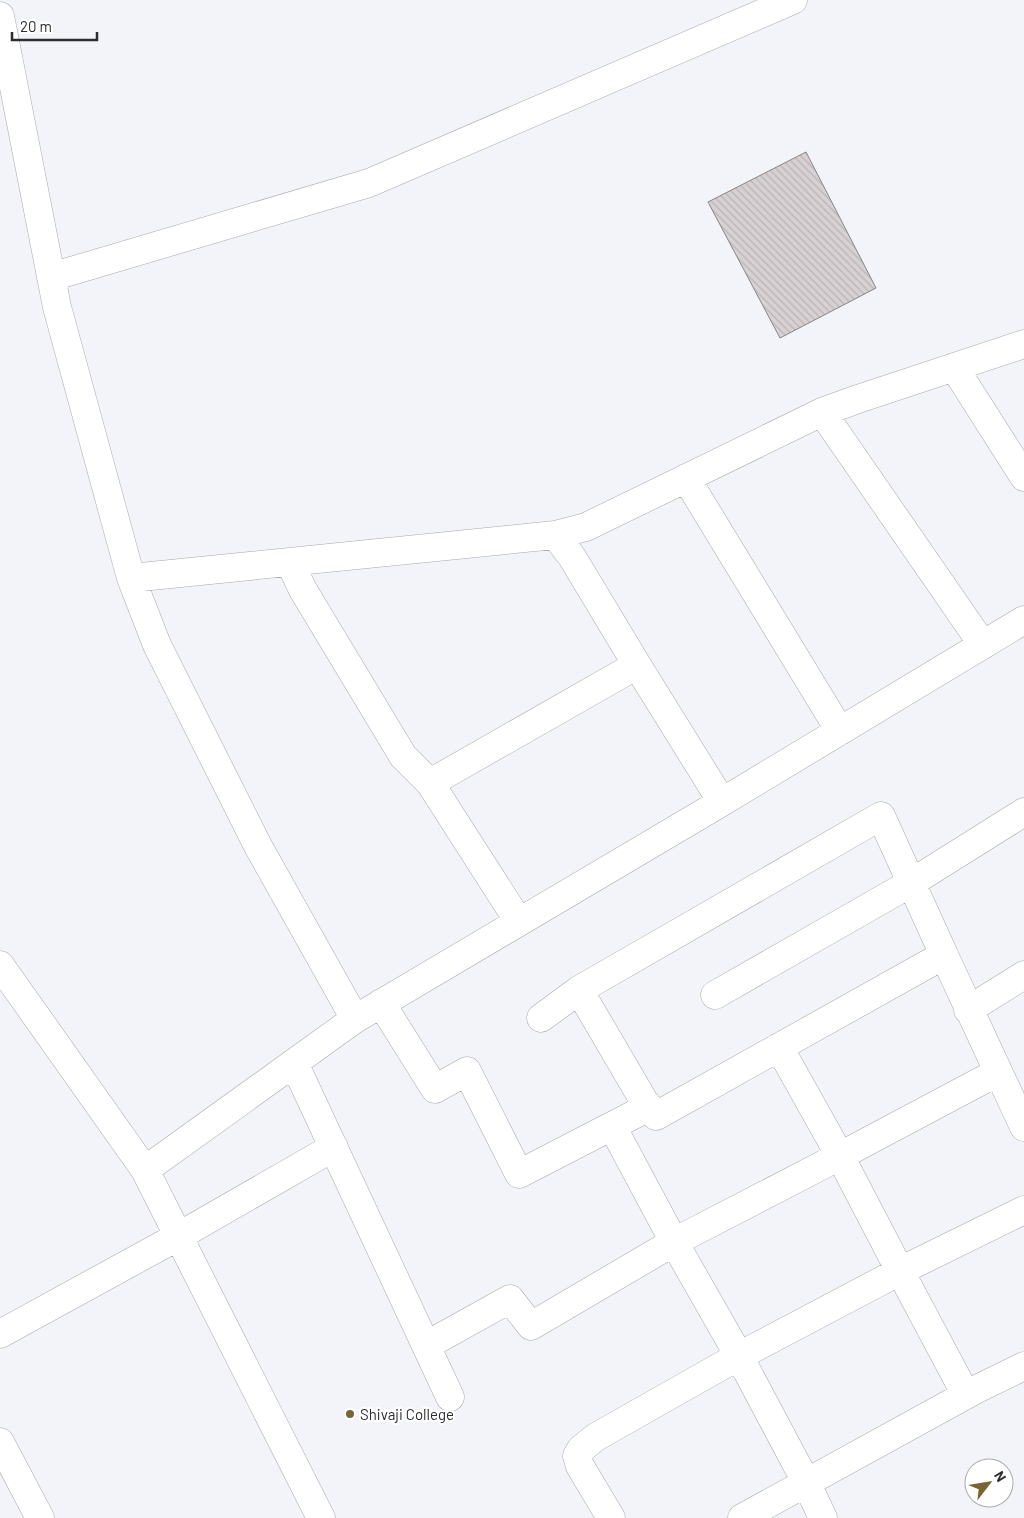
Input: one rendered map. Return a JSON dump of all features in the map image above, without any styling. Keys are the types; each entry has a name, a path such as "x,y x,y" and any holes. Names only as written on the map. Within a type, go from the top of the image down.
{"street":[{"path":"51,277 369,183 793,0"},
{"path":"0,16 57,307 131,578 157,645 258,846 355,1019"},
{"path":"131,578 555,535 586,527 822,412 1024,344"},
{"path":"954,367 1024,477"},
{"path":"822,412 983,645"},
{"path":"686,478 840,731"},
{"path":"555,535 572,558 722,802"},
{"path":"290,563 303,590 403,756 430,783 519,922"},
{"path":"145,1170 355,1019 722,802 1024,620"},
{"path":"430,783 637,665"},
{"path":"715,995 911,883 1024,812"},
{"path":"541,1018 579,990 881,816 968,1010 1024,1128"},
{"path":"579,990 644,1101 656,1116 944,955"},
{"path":"0,965 145,1170 321,1518"},
{"path":"968,1010 1024,975"},
{"path":"381,1003 435,1088 467,1070 519,1174 641,1111 644,1101"},
{"path":"779,1047 840,1156 966,1395"},
{"path":"294,1062 450,1397"},
{"path":"427,1345 510,1298 531,1326 674,1242 998,1072"},
{"path":"612,1126 674,1242 739,1356 823,1518"},
{"path":"0,1334 179,1236 334,1147"},
{"path":"611,1518 580,1466 577,1456 581,1449 603,1433 739,1356 900,1271 1024,1210"},
{"path":"742,1518 966,1395 1024,1366"},
{"path":"0,1442 40,1518"}],"building":[{"path":"806,152 876,288 780,338 708,202"}],"place":[{"name":"Shivaji College","path":"350,1414"}]}
